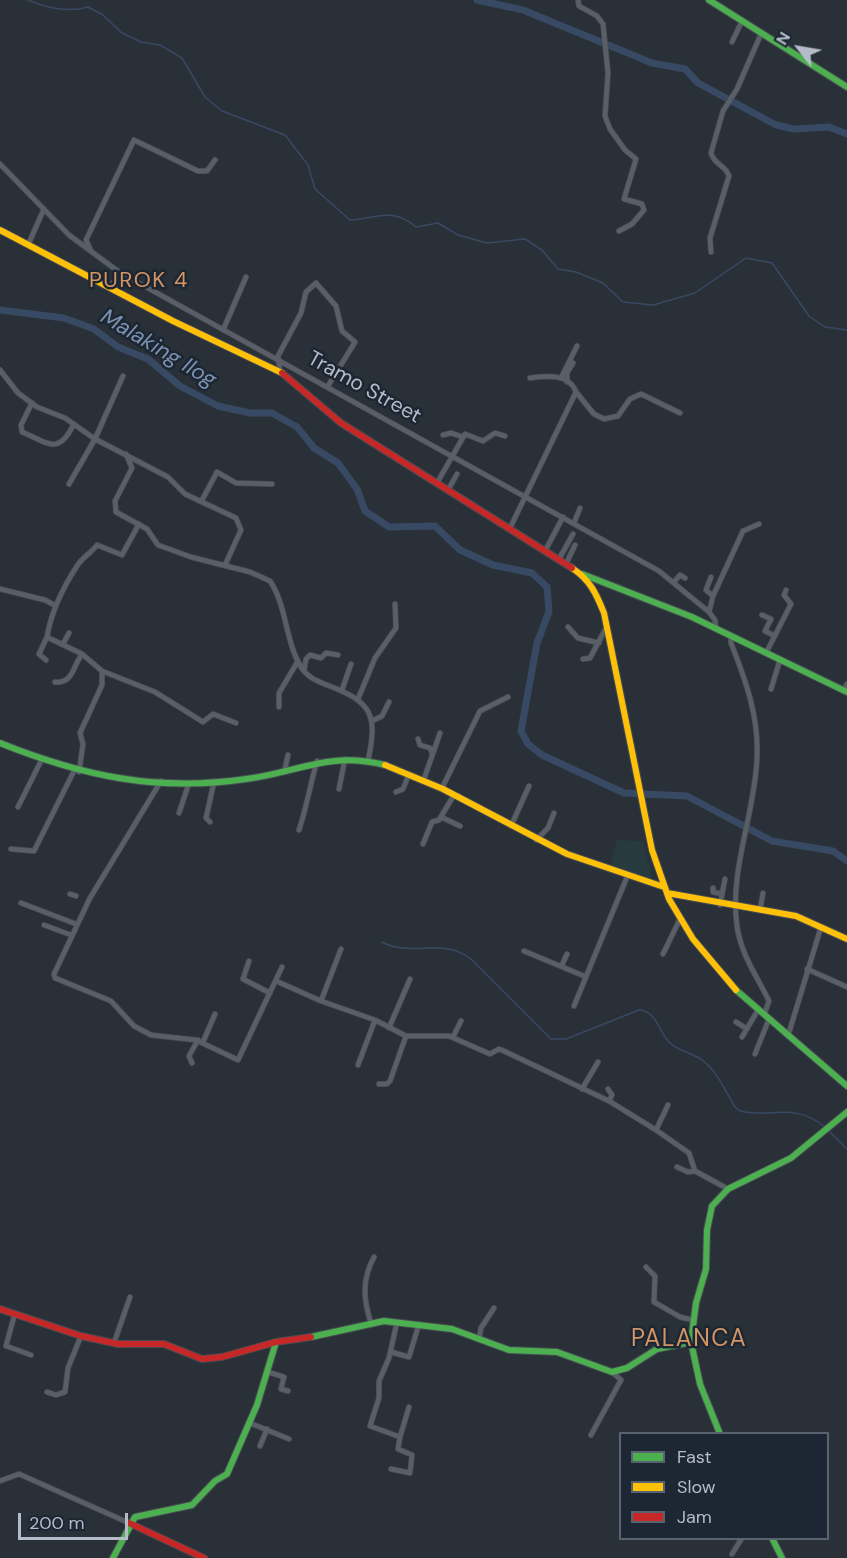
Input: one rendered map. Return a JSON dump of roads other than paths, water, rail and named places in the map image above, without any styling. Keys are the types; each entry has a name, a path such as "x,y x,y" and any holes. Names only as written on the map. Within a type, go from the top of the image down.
{"main road":[{"path":"709,0 847,87"},
{"path":"0,230 110,288 280,372 335,418 580,573 660,603 780,660 846,688"},
{"path":"580,573 595,591 606,627 643,810 665,890 680,919 713,964 758,1010 847,1086"},
{"path":"0,743 77,771 138,781 214,782 252,778 317,760 368,761 424,779 537,840 587,863 665,890 720,905 796,916 847,939"},
{"path":"719,1432 700,1384 691,1342 693,1320 706,1269 707,1230 712,1206 729,1189 784,1162 847,1112"},
{"path":"0,1309 81,1336 114,1343 165,1344 208,1359 276,1342 320,1336 371,1323 397,1322 452,1329 509,1350 557,1352 612,1372 627,1368 657,1348 691,1342"},
{"path":"113,1558 129,1522 142,1514 192,1505 215,1481 227,1474 250,1423 276,1342"},
{"path":"129,1522 203,1558"},
{"path":"773,1540 782,1558"}],"street":[{"path":"576,0 579,6 600,19 606,39 605,116 610,129 625,150 636,159 624,199 644,206 632,224 620,231"},
{"path":"732,42 742,21"},
{"path":"711,252 710,238 729,176 726,169 712,159 711,153 726,106 733,97 761,34"},
{"path":"92,254 86,240 134,140 198,171 207,171 215,160"},
{"name":"Tramo Street","path":"0,164 69,236 119,272 574,523 674,582 709,612 716,620 716,629"},
{"path":"28,245 44,209"},
{"path":"110,288 119,272"},
{"path":"223,330 246,277"},
{"path":"280,372 277,359 301,313 306,292 316,284 336,306 342,331 355,342 328,386"},
{"path":"561,378 577,346"},
{"path":"567,382 567,373 573,363"},
{"path":"0,370 18,393 32,403 168,477 185,494 202,500 236,518 241,530 225,565"},
{"path":"530,378 552,375 561,378 594,414 604,419 618,416 630,399 640,394 680,413"},
{"path":"69,484 95,439 123,376"},
{"path":"510,528 527,498 576,392"},
{"path":"32,403 21,425 21,432 49,443 60,444 66,440 74,424"},
{"path":"437,483 463,437 468,434 485,441 495,433 505,436"},
{"path":"443,435 463,437"},
{"path":"126,454 132,468 116,501 115,509 150,531 153,541 158,545 270,581 298,661 304,671 312,678 358,699 372,721 374,734 368,761"},
{"path":"202,500 217,472 236,483 272,484"},
{"path":"448,490 457,474"},
{"path":"574,523 580,508"},
{"path":"545,551 563,517"},
{"path":"46,660 39,654 57,606 78,563 91,554 97,545 122,555 139,524"},
{"path":"709,612 713,596 743,531 759,524"},
{"path":"559,559 573,534"},
{"path":"566,564 575,545"},
{"path":"674,582 680,575 685,578"},
{"path":"711,578 705,590 713,596"},
{"path":"0,589 45,600 57,606"},
{"path":"765,653 791,604 784,595 786,590"},
{"path":"358,699 375,658 396,628 395,604"},
{"path":"762,615 771,620 765,631 775,636"},
{"path":"568,627 578,638 599,643"},
{"path":"583,659 590,659 606,627"},
{"path":"63,644 69,633"},
{"path":"731,636 731,643 751,698 756,726 757,759 735,907 743,953 769,1001 754,1054"},
{"path":"47,637 82,654 102,671 155,692 203,722 213,714 236,723"},
{"path":"304,671 306,659 310,655 321,658 326,653 338,655"},
{"path":"56,682 69,679 82,654"},
{"path":"771,689 777,672 775,668 780,660"},
{"path":"279,707 277,700 279,693 298,661"},
{"path":"342,690 351,664"},
{"path":"10,849 34,851 77,771 83,744 80,733 102,685 102,671"},
{"path":"442,788 483,708 508,697"},
{"path":"372,721 382,716 389,702"},
{"path":"424,779 440,733"},
{"path":"418,740 420,745 429,748 432,753"},
{"path":"285,769 288,755"},
{"path":"18,807 42,759"},
{"path":"339,789 345,759"},
{"path":"299,830 311,793 310,785 317,760"},
{"path":"396,792 403,789 409,774"},
{"path":"161,781 76,924 54,974 55,978 111,1001 134,1026 151,1035 200,1041 239,1060 282,967"},
{"path":"210,822 206,818 214,782"},
{"path":"179,813 189,783"},
{"path":"511,826 529,786"},
{"path":"423,844 432,822 441,817 454,795"},
{"path":"537,840 548,828 554,813"},
{"path":"441,817 460,826"},
{"path":"574,1006 627,877"},
{"path":"720,905 725,879"},
{"path":"713,888 713,892 722,894"},
{"path":"760,910 763,893"},
{"path":"70,894 88,902"},
{"path":"21,903 76,924"},
{"path":"663,954 680,919"},
{"path":"44,925 71,935"},
{"path":"788,1036 821,927"},
{"path":"321,1001 341,949"},
{"path":"524,951 541,963 562,965 585,976"},
{"path":"562,965 567,954"},
{"path":"249,961 243,979 270,993"},
{"path":"807,969 847,987"},
{"path":"389,1028 410,980"},
{"path":"276,981 321,1001 375,1020 406,1036 453,1037 490,1054 499,1049 609,1101 656,1130 689,1153 695,1171"},
{"path":"742,1037 758,1010"},
{"path":"192,1063 189,1056 215,1014"},
{"path":"358,1065 375,1020"},
{"path":"453,1037 461,1021"},
{"path":"736,1022 747,1029"},
{"path":"379,1084 390,1081 406,1036"},
{"path":"582,1089 598,1062"},
{"path":"553,1084 557,1076"},
{"path":"608,1089 612,1095 609,1101"},
{"path":"656,1130 668,1104"},
{"path":"677,1167 688,1172 695,1171 729,1189"},
{"path":"371,1323 367,1310 364,1278 374,1257"},
{"path":"646,1267 655,1276 654,1302 680,1317 693,1320"},
{"path":"114,1343 130,1297"},
{"path":"478,1339 483,1322 494,1308"},
{"path":"15,1313 6,1346 31,1355"},
{"path":"397,1322 391,1352 379,1379 379,1398 369,1426 400,1437"},
{"path":"391,1352 409,1357 419,1324"},
{"path":"47,1392 60,1395 65,1392 68,1368 81,1336"},
{"path":"268,1372 284,1377 281,1389 288,1391"},
{"path":"591,1435 621,1380 612,1372"},
{"path":"391,1469 411,1472 413,1457 398,1449 409,1407"},
{"path":"250,1423 289,1439"},
{"path":"260,1446 267,1430"},
{"path":"0,1481 19,1474 129,1522"},
{"path":"732,1554 741,1540"}],"waterway":[{"path":"28,0 58,9 73,10 88,7 103,15 122,33 141,42 160,45 182,58 205,97 222,111 285,135 308,165 315,189 350,220 392,215 416,227 438,223 458,235 487,243 525,239 542,250 558,269 576,272 603,283 623,302 653,305 695,293 746,258 772,263 809,316 825,327 847,330"},
{"path":"477,0 523,10 652,63 685,69 698,83 776,125 794,129 829,127 847,134"},
{"name":"Malaking Ilog","path":"0,310 64,318 94,329 118,347 148,359 180,386 218,406 250,413 272,413 297,427 314,448 338,463 357,489 365,511 389,527 435,526 460,550 493,565 532,573 547,587 549,612 537,643 521,731 528,744 542,755 624,793 687,796 772,841 833,851 847,861"},
{"path":"382,942 404,948 439,948 462,953 472,960 551,1039 566,1039 639,1010 645,1011 654,1018 669,1042 705,1062 740,1111 792,1113 813,1119 825,1127"},
{"path":"828,1130 847,1149"}],"district":[{"name":"PUROK 4","path":"139,281"},
{"name":"PALANCA","path":"689,1340"}]}
